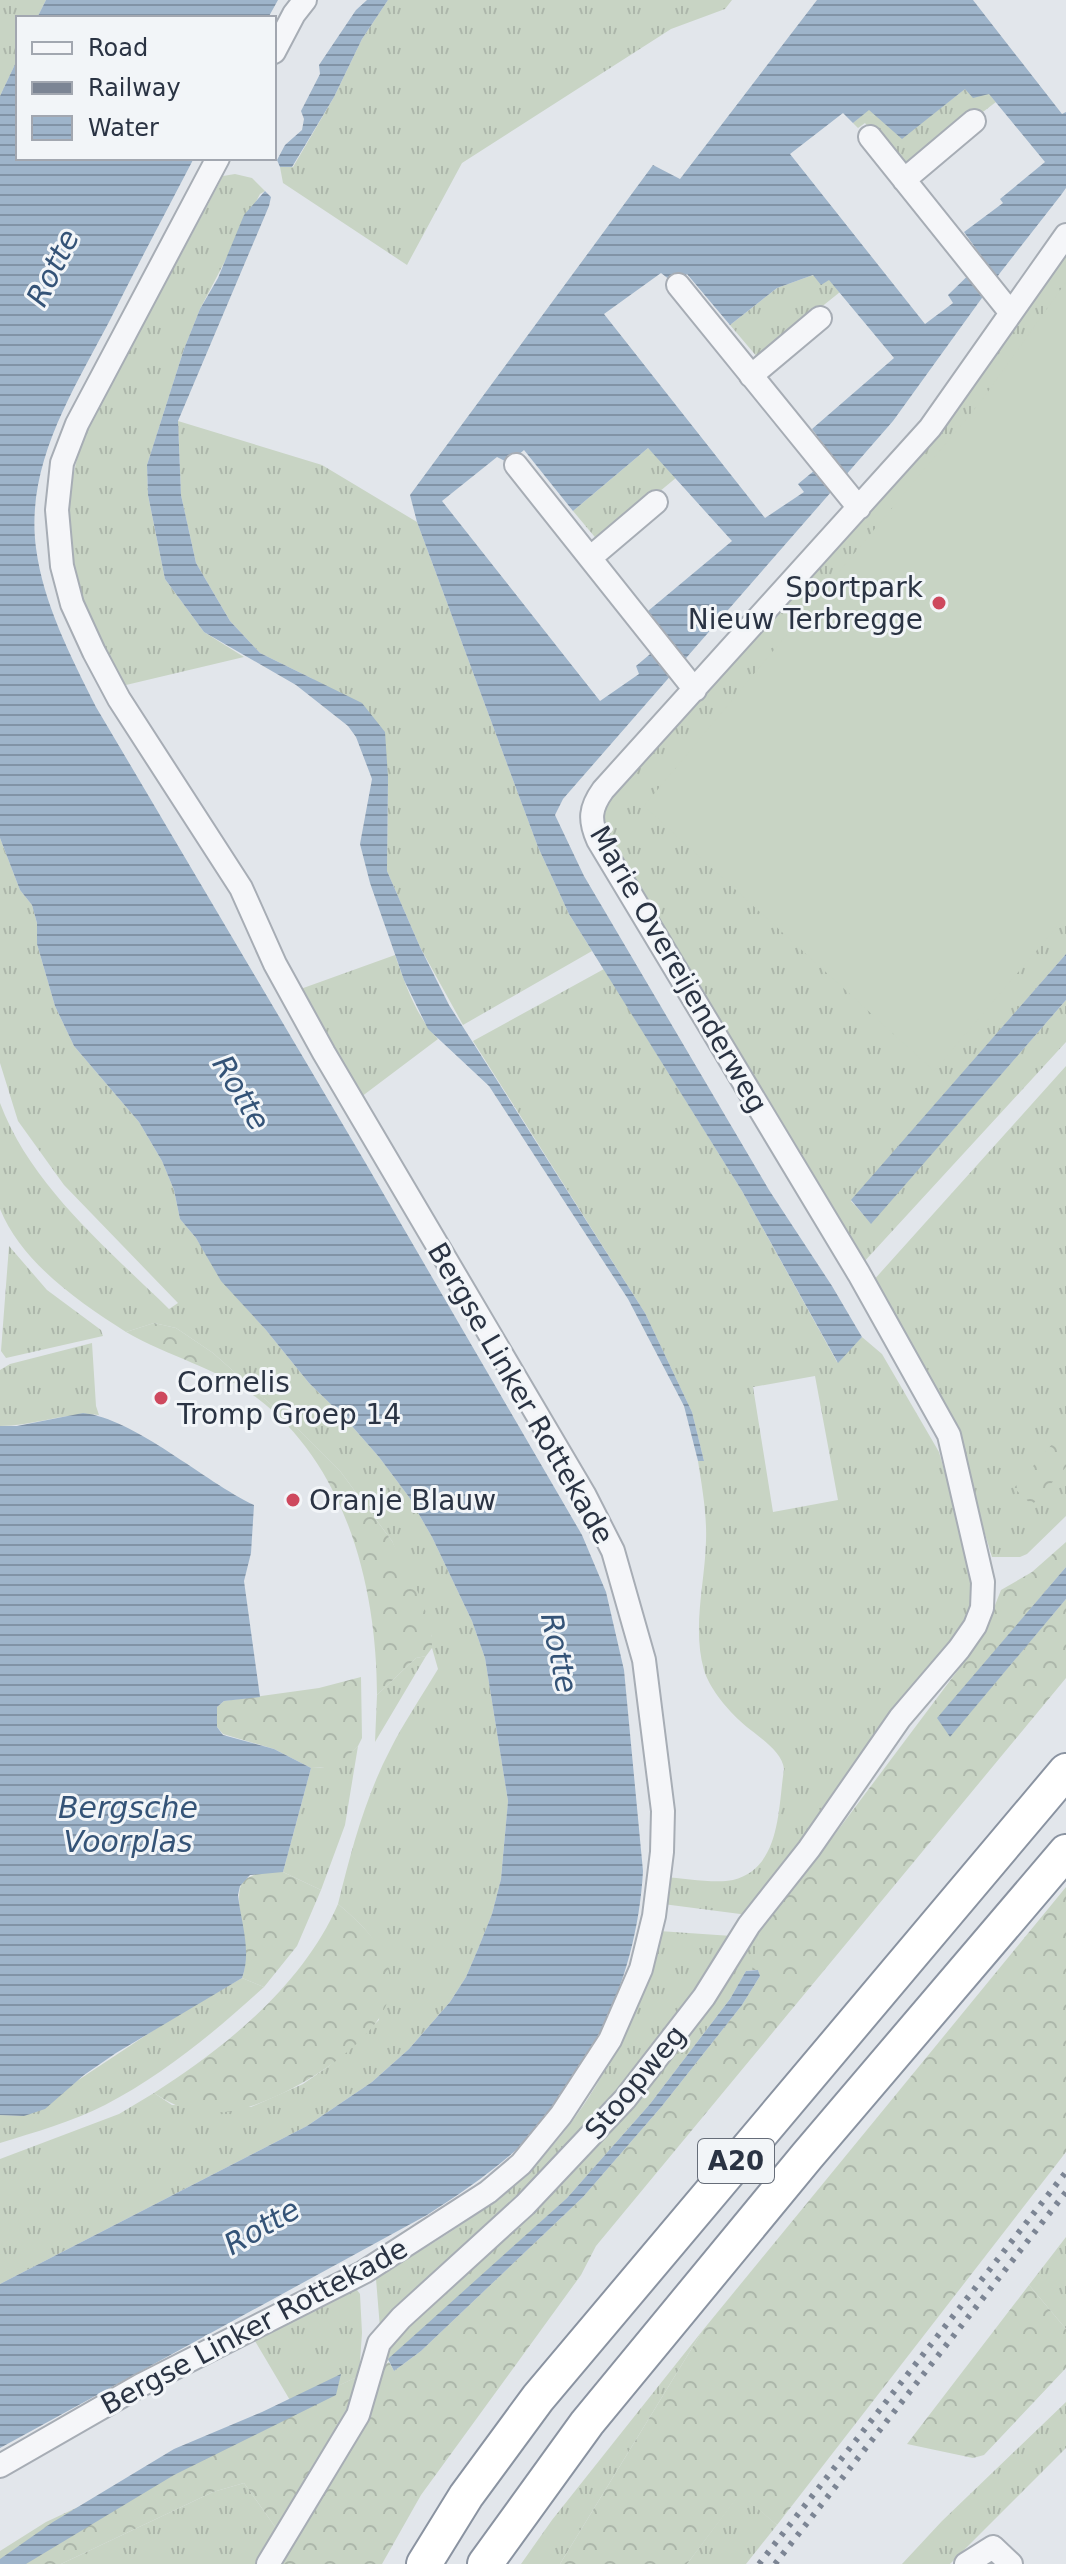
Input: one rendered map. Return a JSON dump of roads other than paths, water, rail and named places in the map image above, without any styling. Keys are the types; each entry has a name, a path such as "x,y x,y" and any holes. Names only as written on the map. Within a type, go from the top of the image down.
{"highway":[{"name":"A20","path":"424,2564 466,2496 538,2398 1066,1771"},
{"name":"A20","path":"485,2564 597,2412 807,2156 1066,1852"}],"street":[{"path":"276,48 305,0"},
{"path":"904,180 974,121"},
{"path":"870,137 1011,313"},
{"name":"Bergse Linker Rottekade","path":"0,2466 141,2385 364,2272 488,2192 521,2164 561,2115 610,2040 641,1969 654,1916 662,1852 663,1811 644,1660 613,1551 584,1494 324,1053 275,964 241,888 119,699 72,604 62,566 57,510 62,463 77,424 217,160"},
{"name":"Marie Overeijenderweg","path":"983,1582 949,1435 866,1287 641,914 592,827 593,804 688,681 852,500 930,428 1066,235"},
{"path":"678,285 852,500"},
{"path":"751,376 820,318"},
{"path":"516,465 688,681"},
{"path":"590,558 656,502"},
{"name":"Stoopweg","path":"268,2564 358,2415 379,2343 401,2318 525,2205 625,2099 658,2058 704,1997 749,1925 809,1849 900,1718 975,1626 982,1608 983,1582"},
{"path":"966,2564 993,2547 1011,2564"}],"water":[{"path":"46,0 278,0 269,16 38,16"},
{"path":"367,0 388,0 362,39 334,97 292,167 280,167 277,160 285,145 302,130 304,119 301,111 320,74 319,65 356,10"},
{"path":"817,0 973,0 1062,114 1066,112 1066,188 1061,195 1000,273 893,421 563,799 555,815 584,876 769,1190 862,1337 838,1363 742,1191 569,914 538,847 417,522 410,495 653,165 680,179","holes":["965,89 973,98 989,94 1045,162 1000,199 1003,203 964,232 984,260 948,295 953,303 925,324 790,154 843,113 853,123 869,110 902,139","661,273 675,284 687,274 730,325 777,288 813,275 821,285 829,280 894,358 812,429 832,456 798,484 804,492 765,518 604,314","648,448 732,541 648,611 668,639 636,666 639,674 600,701 442,501 497,457 509,463 524,450 573,511"]},
{"name":"Rotte","path":"16,62 16,160 193,160 55,429 38,487 35,517 36,548 45,589 68,649 96,707 582,1535 606,1592 624,1670 643,1871 634,1938 614,2002 584,2063 566,2091 521,2146 475,2183 427,2215 0,2448 0,2284 307,2126 372,2082 409,2049 450,2002 466,1977 492,1914 501,1879 508,1801 485,1658 472,1621 432,1537 409,1497 379,1457 309,1383 221,1281 196,1238 180,1219 174,1190 162,1161 139,1122 74,1046 55,1006 37,944 37,923 32,905 20,890 0,838 0,96"},
{"path":"265,191 271,197 269,206 178,421 181,495 196,563 230,621 260,653 362,703 385,732 387,871 420,947 449,1005 645,1313 692,1412 704,1461 698,1461 684,1406 628,1299 489,1086 428,1029 404,980 370,883 360,844 372,779 356,737 348,726 296,685 204,632 165,579 148,495 147,465 200,309 218,278 244,215"},
{"path":"1066,954 1066,1000 871,1224 851,1200"},
{"name":"Bergsche Voorplas","path":"83,1413 103,1417 147,1438 254,1505 251,1553 244,1581 260,1697 224,1701 217,1707 217,1727 223,1735 274,1749 311,1768 283,1872 250,1875 240,1886 238,1895 246,1947 242,1978 116,2053 84,2075 45,2109 24,2116 0,2115 0,1426 17,1426"},
{"path":"1066,1567 1066,1599 950,1737 937,1718"},
{"path":"758,1970 760,1976 742,2005 662,2106 583,2197 421,2351 394,2371 388,2359 567,2198 650,2104 730,1999 746,1971"},
{"path":"341,2374 336,2395 174,2475 26,2564 0,2564 0,2559 53,2522 174,2449"}],"railway":[{"path":"759,2564 1066,2172"},
{"path":"775,2564 1066,2192"}],"place":[{"name":"Sportpark Nieuw Terbregge","path":"939,603"},
{"name":"Cornelis Tromp Groep 14","path":"161,1398"},
{"name":"Oranje Blauw","path":"293,1500"}]}
